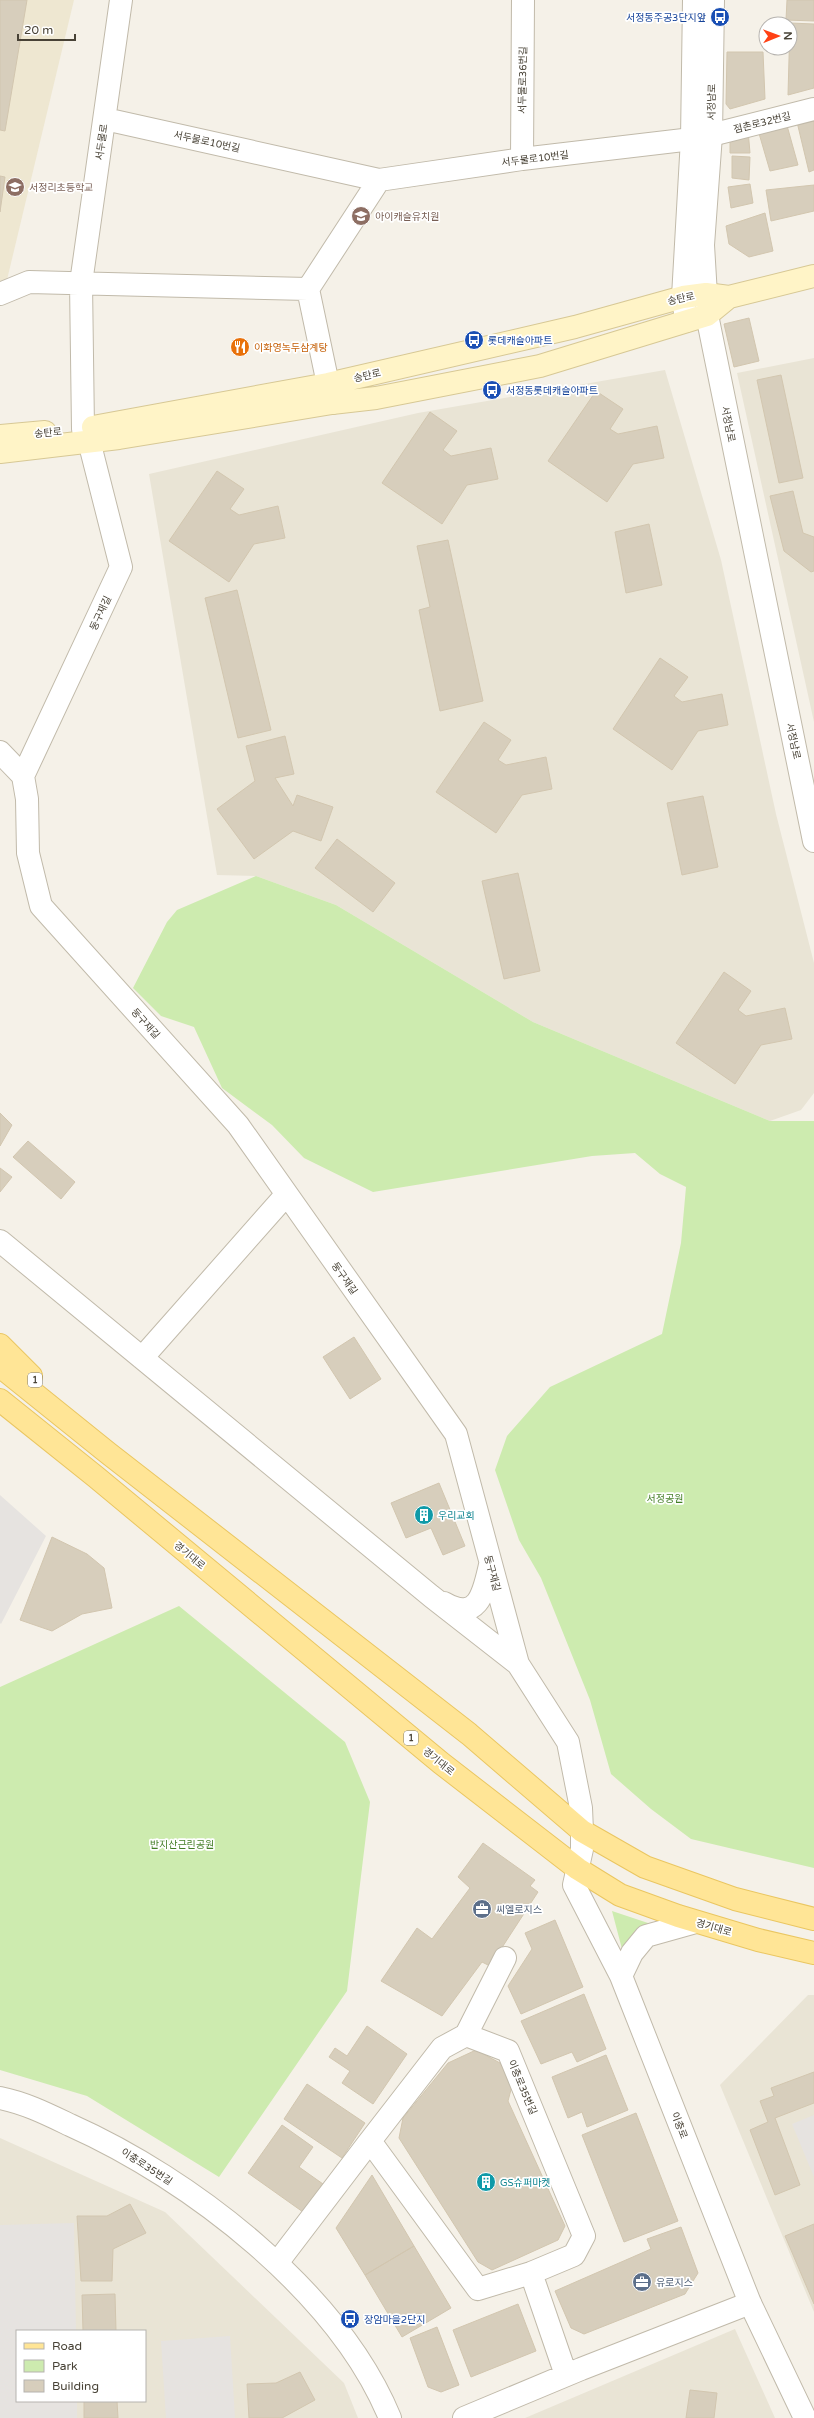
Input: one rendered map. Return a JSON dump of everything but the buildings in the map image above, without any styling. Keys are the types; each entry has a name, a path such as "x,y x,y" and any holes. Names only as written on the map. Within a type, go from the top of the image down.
{"main road":[{"name":"송탄로","path":"0,452 86,435 330,393 683,297 706,294 729,297 814,276"},
{"name":"송탄로","path":"330,393 376,398 540,366 707,315 729,297"},
{"name":"송탄로","path":"0,436 86,435"},
{"name":"1","path":"0,1345 34,1380 66,1419"},
{"name":"1","path":"0,1366 469,1734 582,1831 646,1867 735,1899 814,1918"},
{"name":"경기대로","path":"0,1400 442,1763 578,1869 620,1895 696,1922 758,1940 814,1953"},
{"name":"경기대로","path":"0,1420 54,1443"}],"street":[{"name":"서두물로","path":"86,435 81,283 121,0"},
{"name":"서두물로36번길","path":"522,159 523,0"},
{"name":"서정남로","path":"694,0 701,137 703,245 707,315 814,841"},
{"name":"서정남로","path":"686,321 683,297 701,137 712,0"},
{"name":"점촌로32번길","path":"701,137 814,109"},
{"name":"서두물로10번길","path":"105,119 379,180 522,159 701,137"},
{"path":"330,393 308,289 379,180"},
{"path":"0,294 29,282 308,289"},
{"name":"둥구재길","path":"86,435 121,567 23,776 27,799 28,853 41,906 238,1125 456,1434 518,1664 568,1742 581,1808 582,1831"},
{"path":"0,752 23,776"},
{"path":"142,1358 286,1195"},
{"path":"0,1241 431,1596 518,1664"},
{"path":"431,1596 455,1610 470,1608 482,1598 491,1563"},
{"name":"이충로","path":"582,1831 582,1849 574,1885 621,1976 750,2303 804,2418"},
{"path":"621,1976 632,1953 646,1936 696,1922"},
{"path":"277,2263 442,2048 466,2036 505,1958"},
{"name":"이충로35번길","path":"370,2141 478,2289 531,2273 574,2255 584,2236 508,2051 466,2036"},
{"name":"이충로35번길","path":"0,2098 21,2102 111,2143 200,2201 277,2263 337,2328 381,2397 390,2418"},
{"path":"531,2273 566,2375"},
{"path":"464,2418 566,2375 750,2303"}],"shaded area":[{"name":"서정리초등학교","path":"0,0 74,0 6,284 0,287"},
{"path":"814,358 814,722 737,373"},
{"path":"665,370 721,560 776,814 814,963 814,1093 801,1110 770,1121 533,1022 336,905 256,876 217,875 149,474 418,413"},
{"path":"0,1495 46,1536 1,1624 0,1623"},
{"path":"808,1995 814,1995 814,2312 720,2085"},
{"path":"814,2115 814,2177 792,2124"},
{"path":"0,2138 165,2212 344,2383 358,2418 0,2418"},
{"path":"74,2223 76,2330 16,2330 16,2402 77,2402 77,2418 0,2418 0,2225"},
{"path":"735,2329 775,2418 525,2418"},
{"path":"230,2336 235,2418 166,2418 161,2341"}],"green space":[{"name":"서정공원","path":"256,876 336,905 533,1022 770,1121 814,1121 814,1868 691,1839 651,1809 611,1774 590,1700 541,1578 519,1540 495,1470 507,1436 550,1387 662,1334 681,1243 686,1187 660,1174 635,1153 592,1156 373,1192 304,1158 272,1125 222,1088 194,1027 161,1016 133,988 167,922 177,910"},
{"name":"반지산근린공원","path":"179,1606 345,1742 370,1802 347,1991 219,2177 87,2096 0,2070 0,1687"},
{"path":"612,1911 651,1924 622,1949"}],"place":[{"name":"서정동주공3단지앞","path":"720,17"},
{"name":"서정리초등학교","path":"15,187"},
{"name":"아이캐슬유치원","path":"361,216"},
{"name":"롯데캐슬아파트","path":"474,340"},
{"name":"이화영녹두삼계탕","path":"240,347"},
{"name":"서정동롯데캐슬아파트","path":"492,390"},
{"name":"우리교회","path":"424,1515"},
{"name":"씨엘로지스","path":"482,1909"},
{"name":"GS슈퍼마켓","path":"486,2182"},
{"name":"유로지스","path":"642,2282"},
{"name":"장암마을2단지","path":"350,2319"}]}
